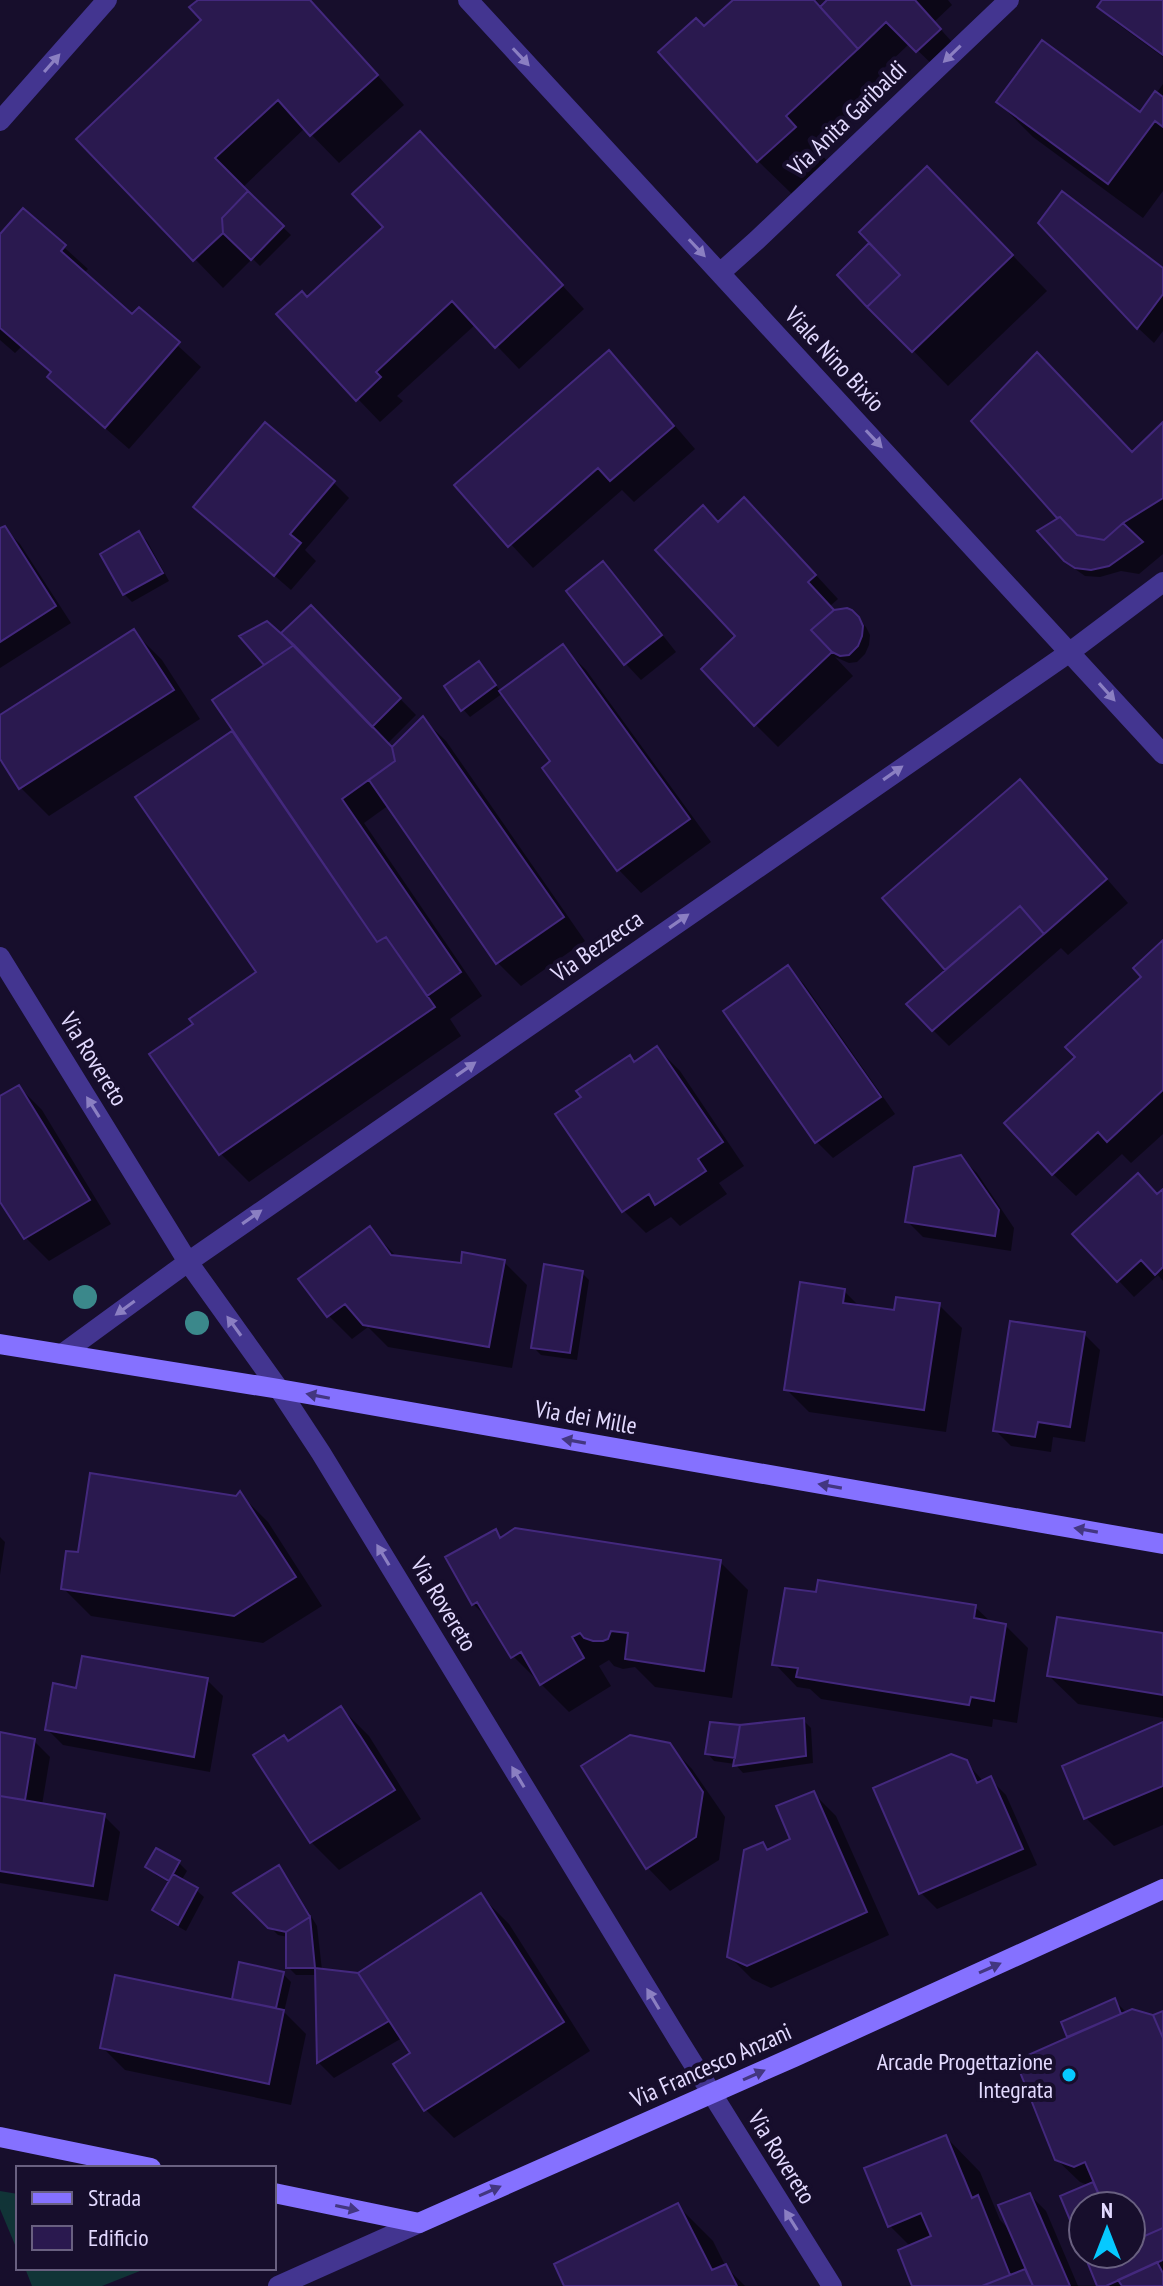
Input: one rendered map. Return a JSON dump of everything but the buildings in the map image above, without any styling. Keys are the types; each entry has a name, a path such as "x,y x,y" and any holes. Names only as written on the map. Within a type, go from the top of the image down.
{"street":[{"path":"0,121 107,0"},
{"name":"Viale Nino Bixio","path":"468,0 1163,754"},
{"name":"Via Anita Garibaldi","path":"720,273 1009,0"},
{"name":"Via Bezzecca","path":"62,1354 188,1262 1070,652 1163,582"},
{"name":"Via Rovereto","path":"0,957 188,1262 321,1453 711,2094 832,2286"},
{"name":"Via dei Mille","path":"0,1344 279,1389 1163,1544"},
{"name":"Via Francesco Anzani","path":"278,2286 1163,1889"},
{"path":"0,2137 141,2166"},
{"path":"276,2193 419,2223"}],"green space":[{"path":"0,2191 16,2194 16,2247 0,2209"},
{"path":"26,2270 142,2270 102,2286 32,2286"}],"place":[{"name":"Arcade Progettazione Integrata","path":"1069,2075"}]}
